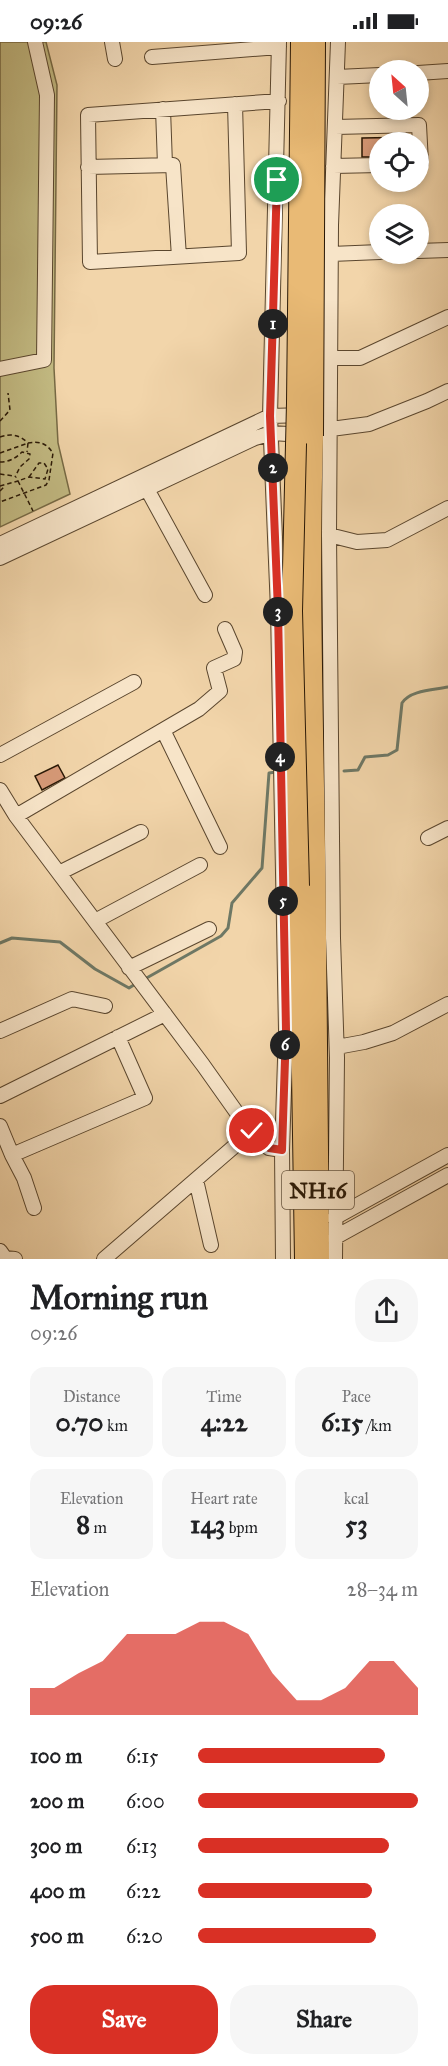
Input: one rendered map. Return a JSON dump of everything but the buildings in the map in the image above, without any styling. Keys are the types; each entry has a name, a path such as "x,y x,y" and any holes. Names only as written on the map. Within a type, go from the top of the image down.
{"highway":[{"name":"NH16","path":"301,42 292,644 307,887 325,938 317,1120 320,1259"},
{"name":"NH16","path":"305,1259 301,1027 292,923 307,887 315,42"}],"street":[{"path":"0,369 44,360 47,95 35,42"},
{"path":"112,42 115,59"},
{"path":"335,1259 337,1047 325,938 331,254 338,42"},
{"path":"152,57 279,44 270,416 278,610 280,771 292,923 282,1150 283,1259"},
{"path":"429,72 448,71"},
{"path":"337,77 369,76"},
{"path":"235,104 239,254 90,262 88,115 163,109 235,104 279,101"},
{"path":"163,109 165,165"},
{"path":"335,127 419,125 419,132"},
{"path":"88,167 173,165 179,257"},
{"path":"333,166 369,165"},
{"path":"429,251 448,250"},
{"path":"331,254 369,252"},
{"path":"331,358 360,358 448,317"},
{"path":"0,558 255,438 272,433 369,424 448,391"},
{"path":"0,544 270,416 331,427"},
{"path":"147,489 205,595"},
{"path":"329,535 357,542 387,540 448,508"},
{"path":"16,816 199,709 220,691 214,668 234,659 235,652 225,629"},
{"path":"0,755 134,682"},
{"path":"163,730 220,847"},
{"path":"0,790 16,816 252,1131 269,1148 282,1150"},
{"path":"428,838 448,828"},
{"path":"60,873 141,832"},
{"path":"95,921 200,865"},
{"path":"131,970 209,929"},
{"path":"0,1031 72,999 94,995"},
{"path":"72,999 105,1006"},
{"path":"337,1047 393,1033 448,1004"},
{"path":"0,1096 165,1014"},
{"path":"12,1155 145,1098 118,1037"},
{"path":"0,1126 24,1178 34,1208"},
{"path":"104,1259 252,1131"},
{"path":"334,1218 448,1155"},
{"path":"334,1238 448,1175"},
{"path":"196,1180 211,1245"}],"path":[{"path":"0,421 10,410 8,393"},
{"path":"0,436 7,434 20,436 28,443"},
{"path":"0,453 28,443 39,442 48,446 53,453 53,461 46,485 0,502"},
{"path":"15,477 20,467 29,459 28,443"},
{"path":"0,462 6,462 22,452 27,452"},
{"path":"0,486 29,477 39,463 44,463 48,469 45,479 29,477"},
{"path":"0,474 15,477 33,511"},
{"path":"0,491 4,486"}],"shaded area":[{"path":"0,42 46,42 57,85 54,368 58,443 70,494 0,527"}],"waterway":[{"path":"344,771 358,770 365,757 388,755 397,750 402,703 406,699 423,691 448,687"},
{"path":"143,980 221,936 228,928 232,903 262,868 269,773 276,772"},
{"path":"0,943 12,938 60,942 95,969 129,988 137,983"}],"route":[{"path":"252,1131 269,1148 282,1150 286,1030 278,610 270,416 277,180"}]}
